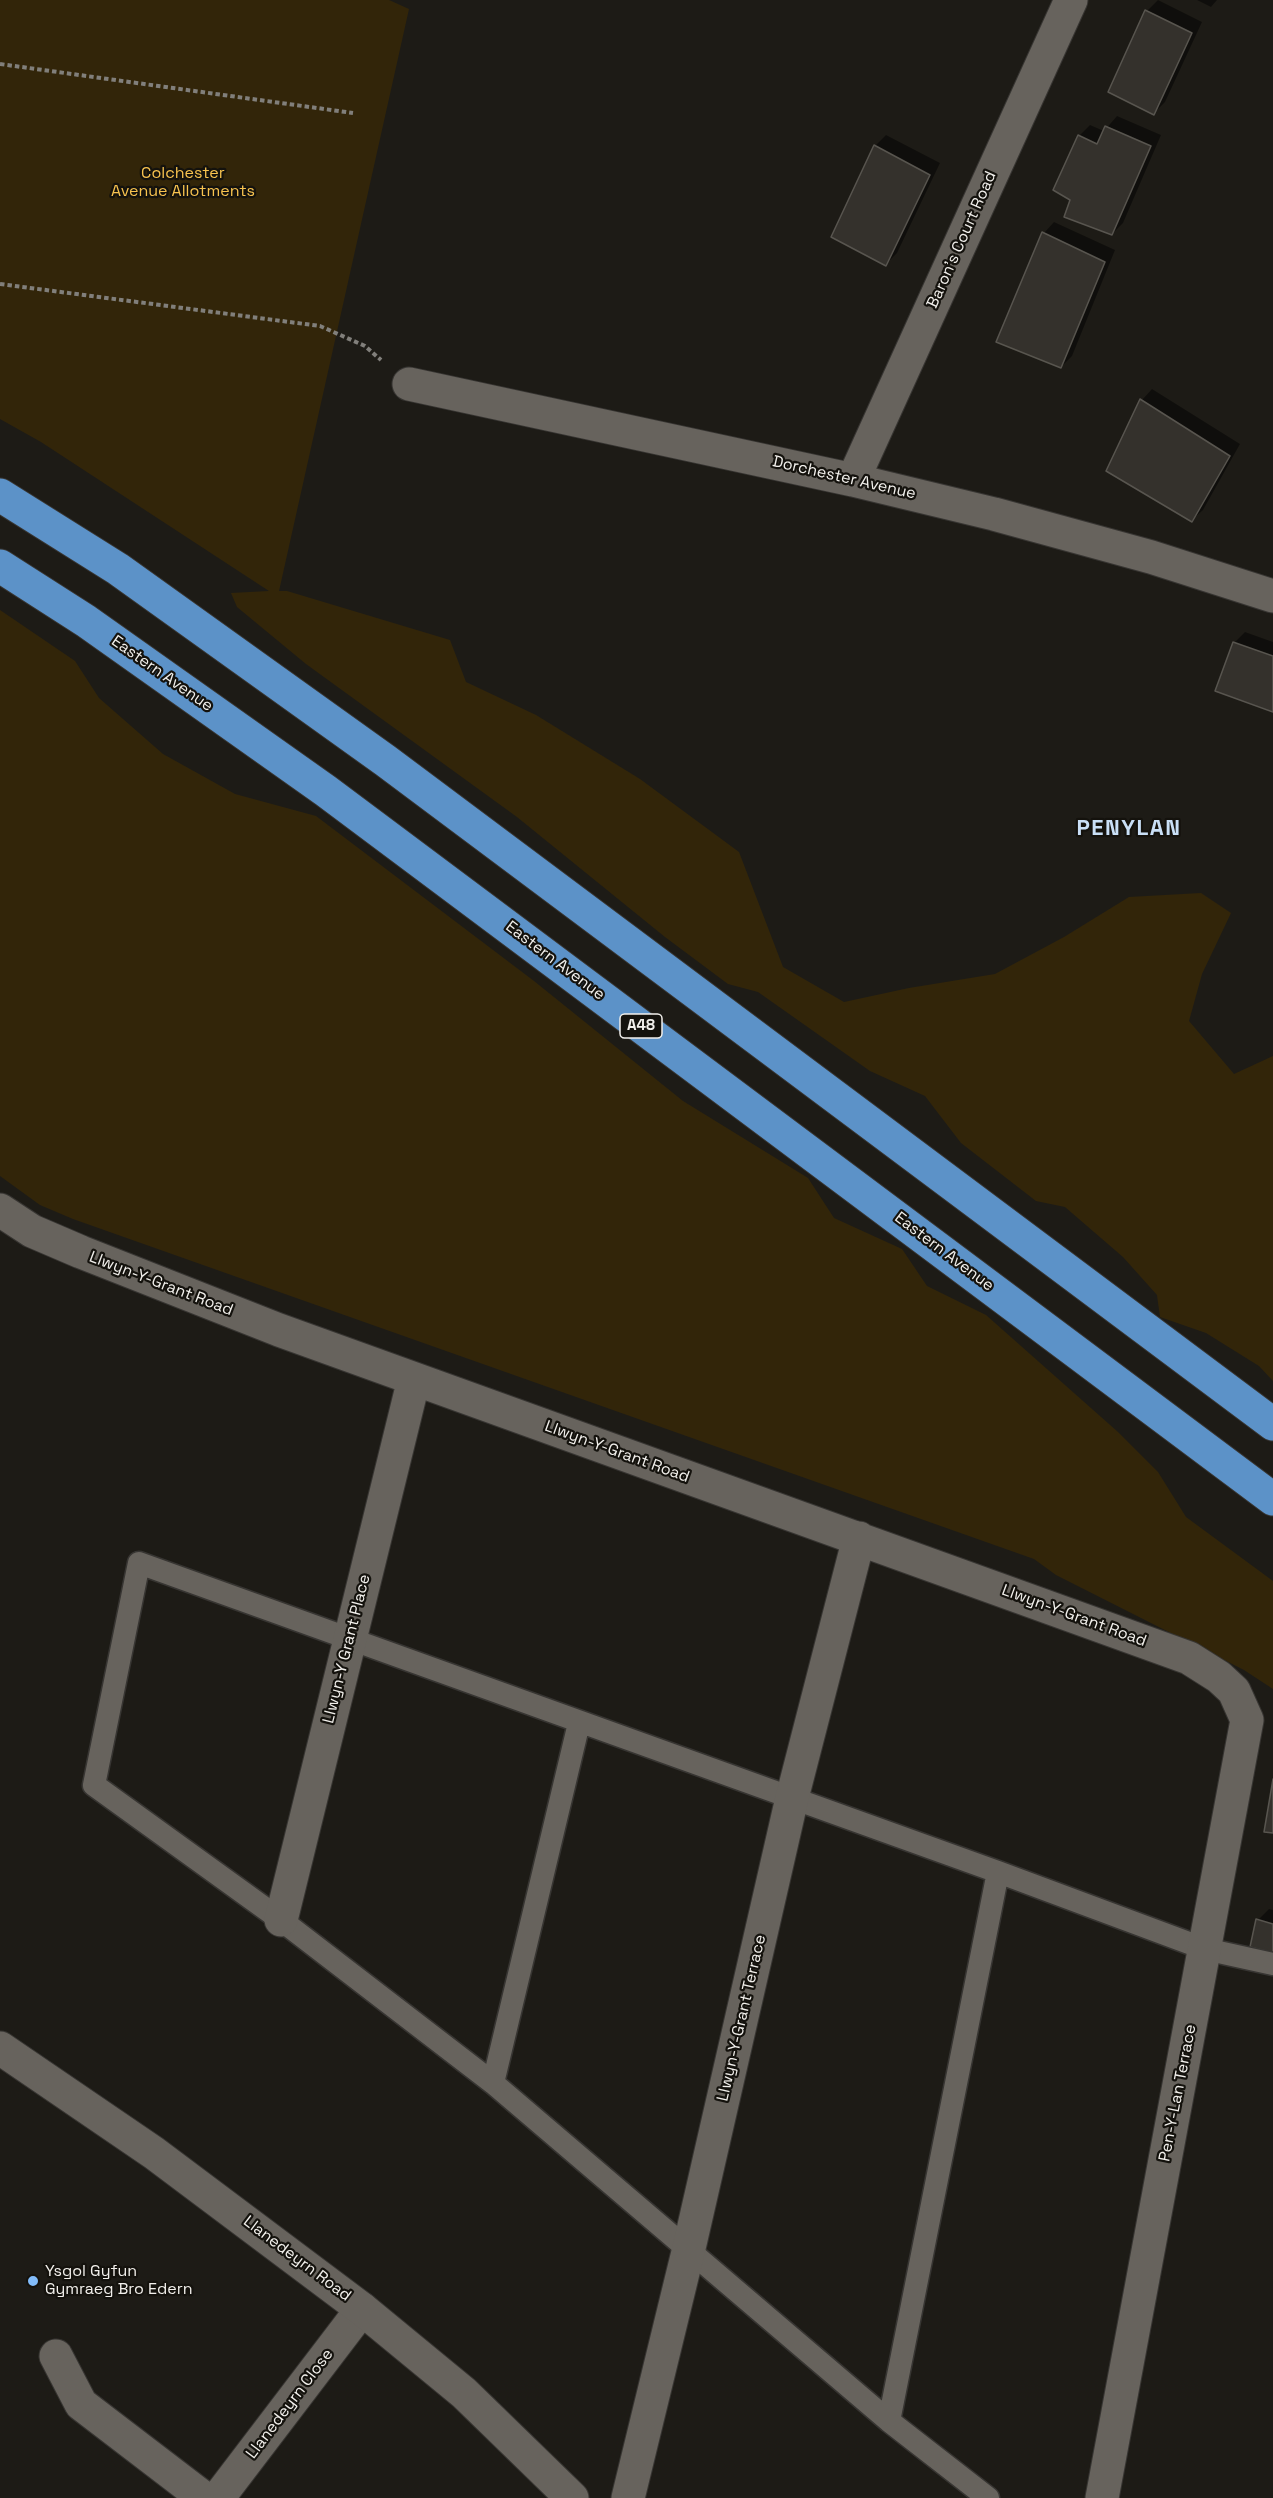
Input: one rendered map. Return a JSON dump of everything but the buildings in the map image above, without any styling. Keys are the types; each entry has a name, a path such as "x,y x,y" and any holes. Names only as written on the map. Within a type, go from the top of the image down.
{"highway":[{"path":"0,495 118,568 387,761 1273,1424"},
{"name":"Eastern Avenue","path":"0,566 86,621 326,790 1273,1498"}],"street":[{"name":"Baron's Court Road","path":"854,480 1071,0"},
{"name":"Dorchester Avenue","path":"409,384 854,480 994,513 1151,557 1273,596"},
{"name":"Llwyn-Y-Grant Road","path":"0,1210 32,1231 279,1330 1189,1658 1219,1677 1233,1691"},
{"name":"Llwyn-Y Grant Place","path":"281,1920 414,1379"},
{"name":"Llwyn-Y-Grant Terrace","path":"628,2498 689,2248 792,1798 859,1538"},
{"name":"Pen-Y-Lan Terrace","path":"1102,2498 1247,1720 1233,1691"},
{"name":"Llanedeyrn Road","path":"0,2048 154,2153 362,2309 464,2393 572,2498"},
{"name":"Llanedeyrn Close","path":"218,2498 362,2309"},
{"path":"56,2356 81,2404 204,2498"}],"lane":[{"path":"988,2498 889,2421 493,2083 281,1920 94,1785 139,1563 579,1724 998,1872 1205,1949 1273,1964"},
{"path":"493,2083 579,1724"},
{"path":"889,2421 998,1872"}],"path":[{"path":"0,64 353,113"},
{"path":"0,284 320,326 365,346 409,384"}],"green space":[{"name":"Colchester Avenue Allotments","path":"0,0 389,0 409,9 279,591 287,591 450,640 466,682 536,715 640,779 739,852 783,967 844,1002 909,988 995,974 1064,937 1129,897 1201,893 1231,913 1202,974 1189,1021 1234,1074 1273,1056 1273,1381 1259,1366 1206,1333 1160,1317 1157,1295 1123,1257 1065,1207 1036,1201 961,1143 925,1096 870,1071 758,992 728,984 665,937 517,817 306,664 237,607 231,593 269,591 41,442 0,419"},
{"path":"0,610 75,661 99,698 163,754 235,794 316,816 534,981 683,1101 808,1178 834,1218 902,1249 927,1286 986,1315 1118,1432 1158,1472 1186,1517 1273,1581 1273,1689 1244,1670 1056,1575 1034,1559 73,1219 40,1205 0,1176"}],"place":[{"name":"Ysgol Gyfun Gymraeg Bro Edern","path":"33,2281"}],"district":[{"name":"PENYLAN","path":"1129,829"}]}
